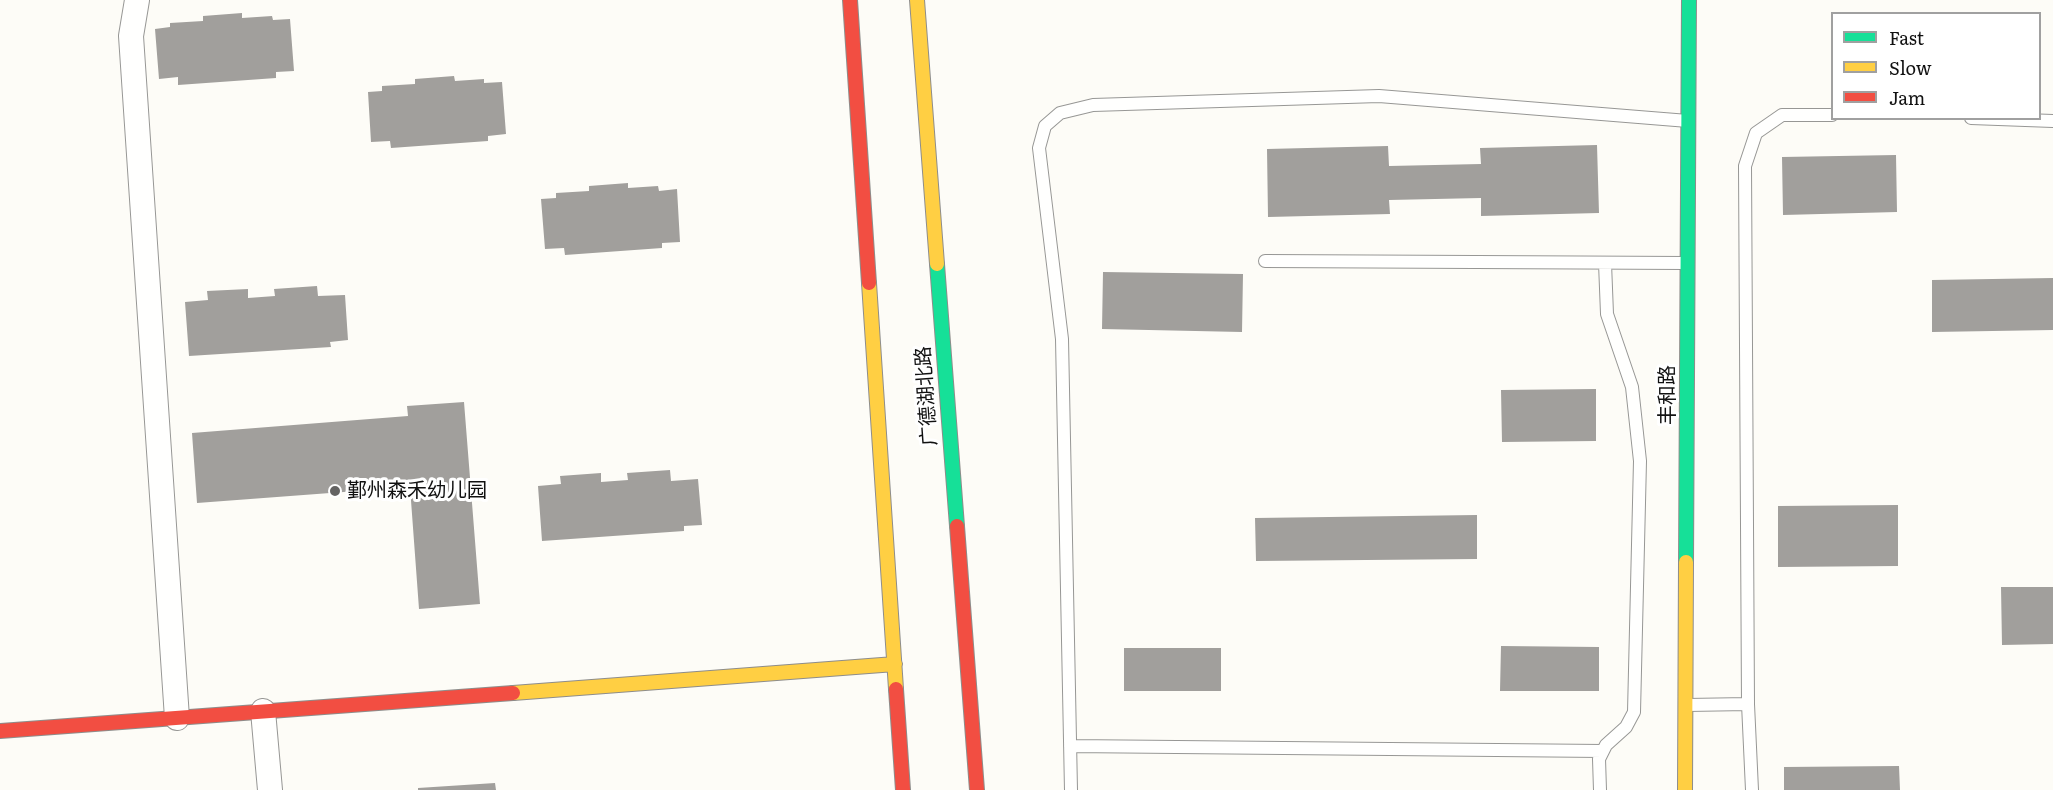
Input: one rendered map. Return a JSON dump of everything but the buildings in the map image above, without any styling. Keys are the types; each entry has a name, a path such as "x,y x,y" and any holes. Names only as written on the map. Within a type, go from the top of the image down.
{"street":[{"path":"137,0 131,36 177,718"},
{"path":"850,0 903,790"},
{"name":"广德湖北路","path":"917,0 977,790"},
{"name":"丰和路","path":"1685,790 1689,0"},
{"path":"0,731 895,664"},
{"path":"263,711 270,790"}],"lane":[{"path":"1071,790 1062,339 1039,148 1045,126 1060,113 1093,105 1379,96 1689,121"},
{"path":"1752,790 1748,704 1745,166 1756,133 1782,116 1831,115"},
{"path":"2026,120 2053,121"},
{"path":"1265,261 1688,263"},
{"path":"1600,790 1599,759 1603,751 1626,727 1634,712 1640,461 1632,387 1607,314 1605,263"},
{"path":"1686,705 1748,704"},
{"path":"1070,747 1603,751"}],"traffic: fast":[{"path":"1686,562 1689,0"},
{"path":"937,264 957,526"}],"traffic: slow":[{"path":"917,0 937,264"},
{"path":"869,283 896,689"},
{"path":"1685,790 1686,562"},
{"path":"513,693 895,664"}],"traffic: jam":[{"path":"850,0 869,283"},
{"path":"957,526 977,790"},
{"path":"896,689 903,790"},
{"path":"0,731 513,693"}],"place":[{"name":"鄞州森禾幼儿园","path":"335,491"}]}
